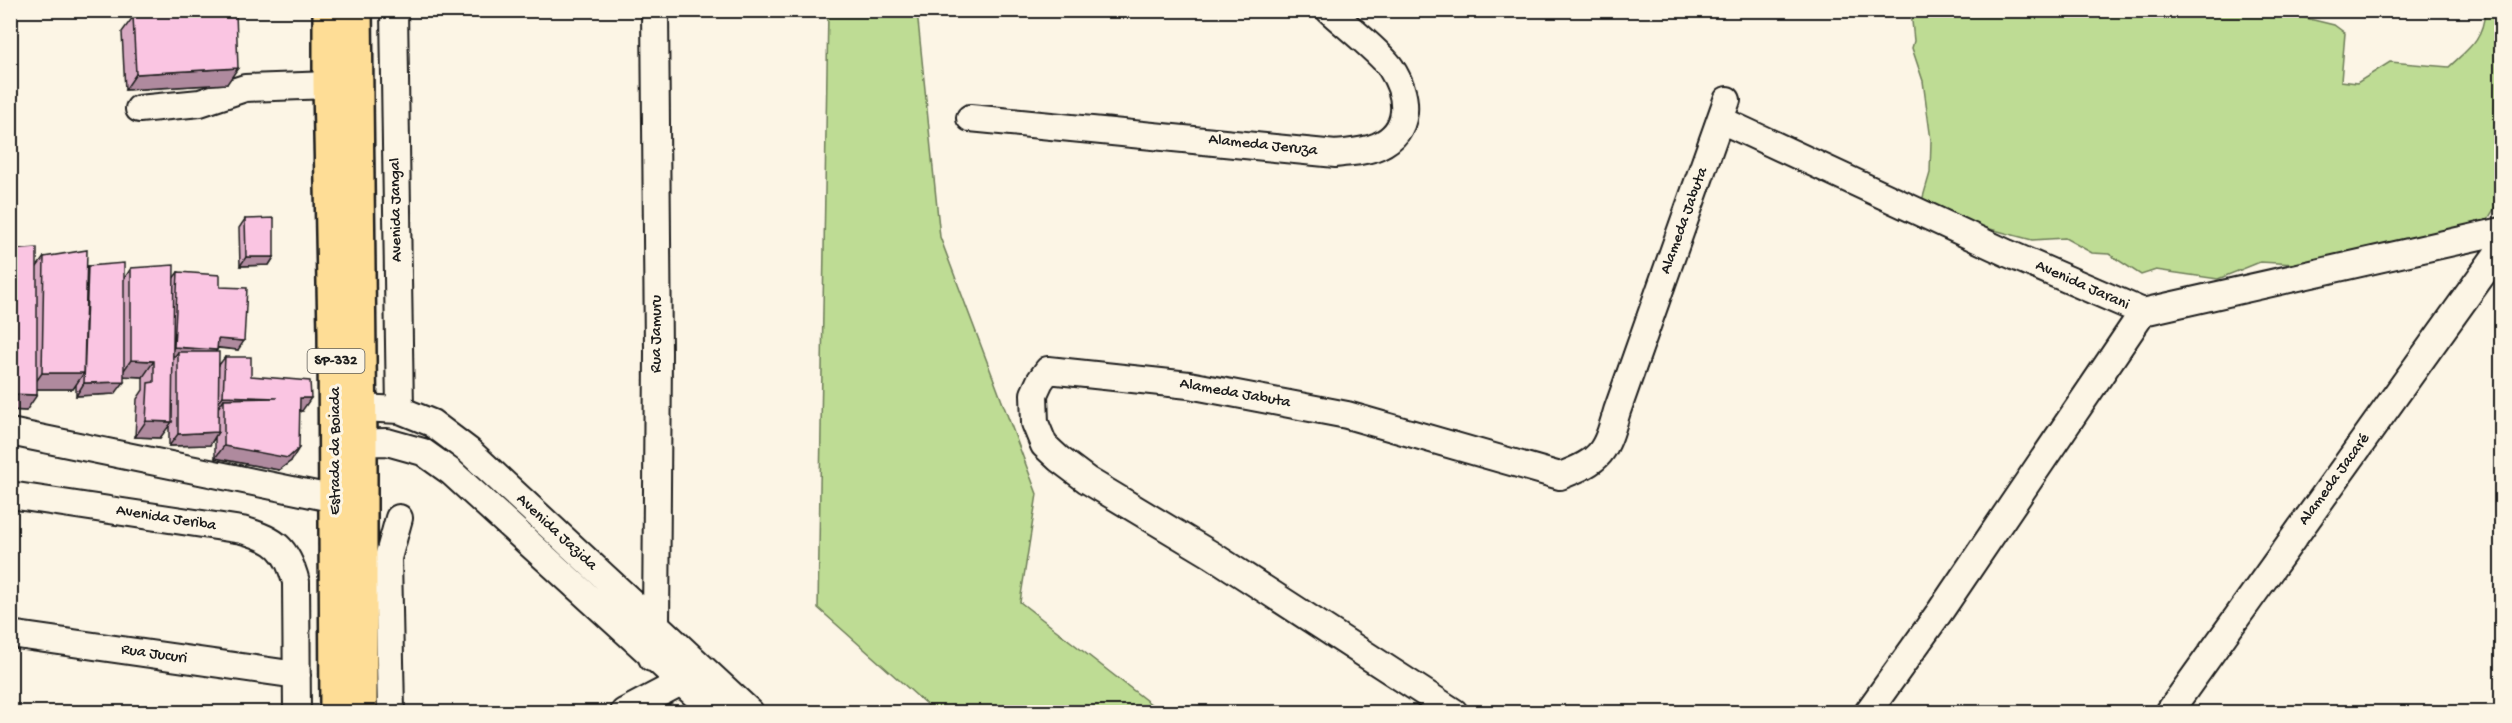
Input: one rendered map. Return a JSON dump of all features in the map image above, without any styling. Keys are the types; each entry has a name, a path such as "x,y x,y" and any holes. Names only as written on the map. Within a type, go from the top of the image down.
{"main road":[{"name":"Estrada da Boiada","path":"330,10 330,85 348,407"},
{"name":"Estrada da Boiada","path":"355,10 348,442 360,712"},
{"name":"Estrada da Boiada","path":"337,712 336,499 348,442"}],"street":[{"name":"Avenida Jangal","path":"394,10 400,410"},
{"name":"Rua Jamuru","path":"652,658 656,627 658,352 655,10"},
{"name":"Alameda Jeruza","path":"970,118 1336,154 1376,148 1391,139 1404,120 1405,99 1390,67 1329,10"},
{"path":"139,109 200,103 245,88 330,85"},
{"name":"Avenida Jarani","path":"1724,110 1996,248 2143,312 2502,231"},
{"name":"Alameda Jabuta","path":"1454,712 1212,555 1088,480 1059,459 1044,445 1035,423 1034,394 1048,370 1189,384 1347,415 1560,476 1571,472 1589,464 1607,444 1724,110"},
{"name":"Alameda Jacaré","path":"2169,712 2502,247"},
{"path":"1868,712 1954,591 2143,312"},
{"name":"Avenida Jazida","path":"348,407 400,410 432,423 469,451 750,712"},
{"path":"10,432 336,499"},
{"name":"Avenida Jazida","path":"348,442 387,442 423,452 451,472 652,658 714,712"},
{"name":"Avenida Jeriba","path":"10,495 242,530 265,537 282,549 296,582 297,675"},
{"path":"391,712 388,558 399,518"},
{"name":"Rua Jucuri","path":"10,634 297,675"},
{"path":"297,675 297,712"},
{"path":"624,712 681,682"}],"green space":[{"path":"828,11 917,11 940,237 1037,494 1020,602 1161,712 935,712 818,608"},
{"path":"1911,11 2277,11 2334,25 2345,33 2341,81 2357,83 2390,62 2449,67 2474,43 2484,21 2485,11 2501,11 2501,202 2488,219 2462,234 2330,266 2260,262 2218,279 2156,270 2141,275 2109,254 2092,253 2065,238 2032,240 1952,219 1921,204 1930,173 1931,140 1923,81 1912,48 1914,41"}],"building":[{"path":"236,13 238,68 136,74 133,16"},
{"path":"274,218 274,257 246,257 245,219"},
{"path":"37,248 37,395 10,394 10,250"},
{"path":"87,250 84,373 42,373 44,257"},
{"path":"124,263 124,382 84,383 88,266"},
{"path":"174,265 172,422 146,421 148,383 154,382 154,361 131,360 131,268"},
{"path":"178,272 220,275 220,287 247,288 244,341 218,339 217,350 174,347"},
{"path":"178,352 219,352 218,432 178,434"},
{"path":"225,357 251,357 251,376 310,381 311,398 300,398 299,448 288,458 224,446 224,399 277,398 223,396"}]}
